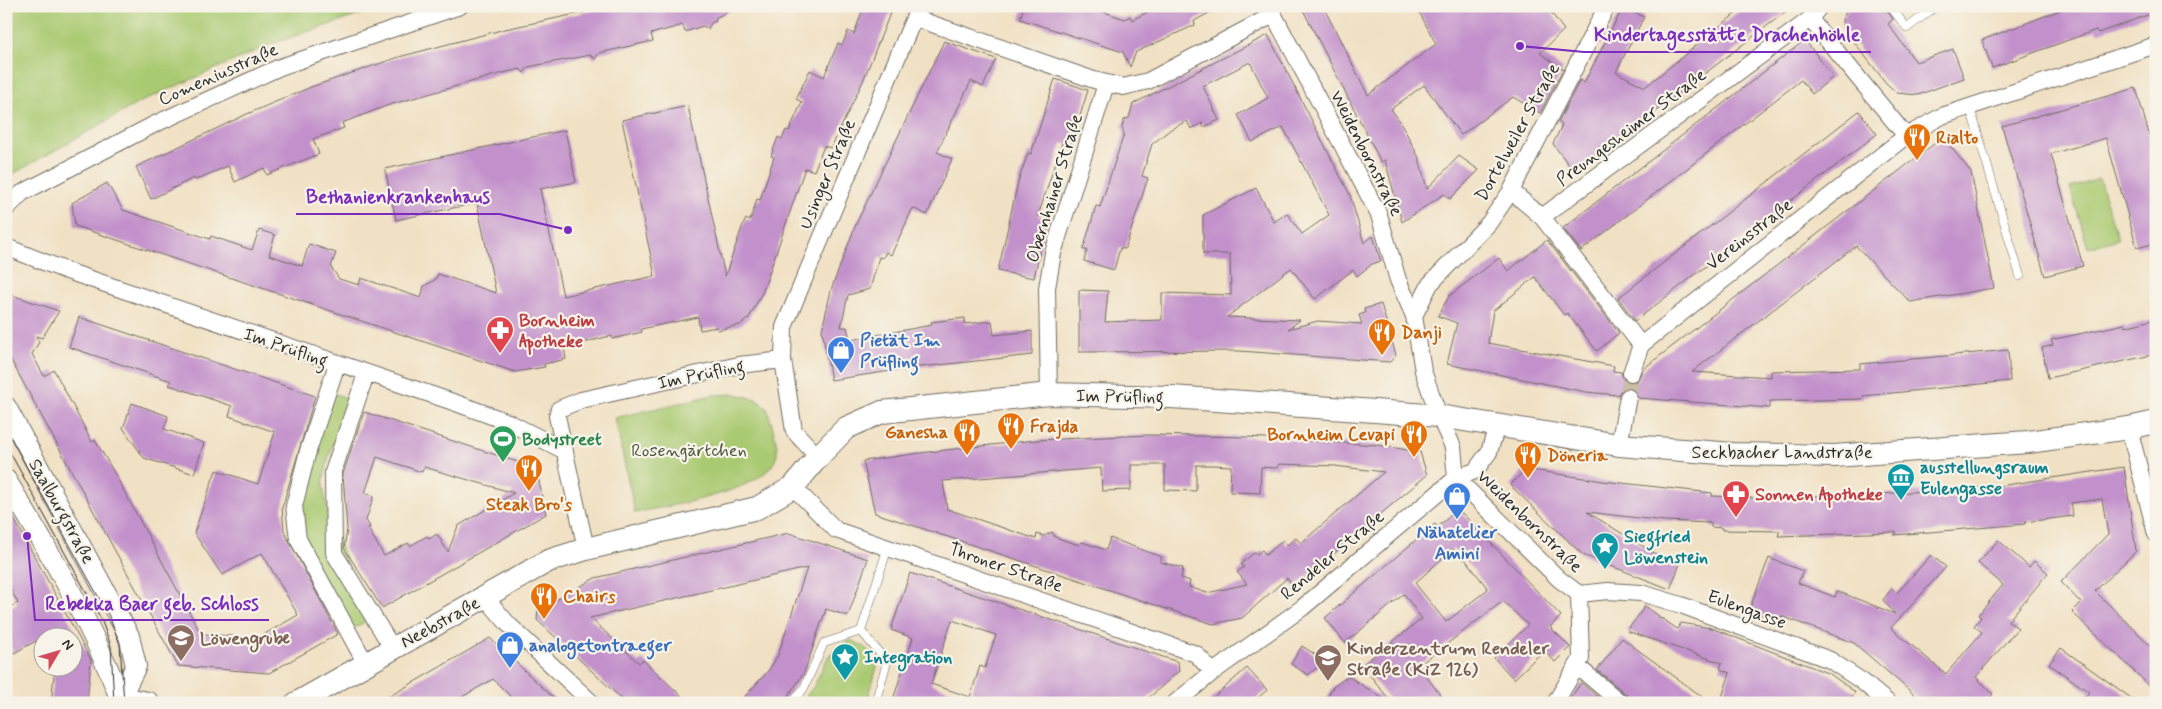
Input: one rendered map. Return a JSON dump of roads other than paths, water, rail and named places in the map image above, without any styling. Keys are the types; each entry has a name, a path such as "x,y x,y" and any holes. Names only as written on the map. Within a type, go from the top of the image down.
{"main road":[{"name":"Im Prüfling","path":"586,549 758,508 793,487 818,456 846,428 882,412 1049,394 1171,397 1438,416"},
{"name":"Seckbacher Landstraße","path":"1438,416 1620,445 1733,454 1834,456 2028,442 2130,428 2156,422"},
{"name":"Neebstraße","path":"297,703 548,561 586,549"},
{"path":"120,700 148,703"}],"street":[{"name":"Comeniusstraße","path":"6,209 22,193 155,124 280,67 460,6"},
{"name":"Dortelweiler Straße","path":"1414,316 1430,284 1489,223 1511,192 1607,6"},
{"path":"916,12 1106,84 1123,87 1148,81 1271,11"},
{"name":"Weidenbornstraße","path":"1271,11 1379,215 1398,280 1414,316 1423,371 1438,416 1453,447 1456,478 1559,579 1579,594"},
{"name":"Usinger Straße","path":"783,360 784,327 916,12"},
{"path":"1815,12 1906,136"},
{"name":"Preungesheimer Straße","path":"1542,217 1815,12"},
{"name":"Vereinsstraße","path":"1641,344 1906,136 1942,116 2156,45"},
{"name":"Obernhainer Straße","path":"1049,394 1047,288 1054,253 1106,84"},
{"path":"1511,192 1542,217 1641,344 1631,373"},
{"name":"Im Prüfling","path":"6,247 67,272 508,422 564,451"},
{"path":"783,360 794,430 818,456"},
{"name":"Im Prüfling","path":"586,549 557,416 559,409 567,405 739,365 783,360"},
{"path":"337,364 308,451 294,506 298,539 366,664"},
{"path":"366,374 333,472 334,553 393,649"},
{"path":"1620,445 1628,397"},
{"name":"Saalburgstraße","path":"6,407 105,588 129,636 136,666 120,700"},
{"name":"Rendeler Straße","path":"1175,703 1212,672 1302,608 1456,478 1475,471 1489,452 1496,426"},
{"path":"2130,428 2156,534"},
{"name":"Saalburgstraße","path":"6,480 58,566 87,621 120,700"},
{"name":"Throner Straße","path":"793,487 836,530 1196,654 1212,672"},
{"name":"Eulengasse","path":"1579,594 1608,591 1641,593 1681,605 1830,660 1863,682 1888,703"},
{"path":"1555,703 1581,659 1579,594"},
{"path":"485,597 508,624 592,703"},
{"path":"1577,666 1621,703"}],"lane":[{"path":"1890,6 1907,28 1935,7"},
{"path":"1970,107 2020,276"},
{"path":"861,631 888,547"},
{"path":"792,703 804,688 824,643 861,631"},
{"path":"861,631 887,662 875,703"}],"tunnel":[{"path":"1628,397 1631,373"}],"tram line":[{"path":"6,429 109,616 120,644 124,703"},
{"path":"6,445 101,619 111,646 114,703"}],"place":[{"name":"Kindertagesstätte Drachenhöhle","path":"1520,46"},
{"name":"Rialto","path":"1917,161"},
{"name":"Bethanienkrankenhaus","path":"568,230"},
{"name":"Bornheim Apotheke","path":"500,354"},
{"name":"Danji","path":"1382,356"},
{"name":"Pietät Im Prüfling","path":"841,374"},
{"name":"Frajda","path":"1011,450"},
{"name":"Ganesha","path":"967,456"},
{"name":"Bornheim Cevapi","path":"1414,458"},
{"name":"Bodystreet","path":"503,463"},
{"name":"Döneria","path":"1528,479"},
{"name":"Steak Bro's","path":"529,492"},
{"name":"ausstellungsraum Eulengasse","path":"1901,501"},
{"name":"Sonnen Apotheke","path":"1736,518"},
{"name":"Nähatelier Amini","path":"1457,520"},
{"name":"Rebekka Baer geb. Schloss","path":"27,536"},
{"name":"Siegfried Löwenstein","path":"1605,570"},
{"name":"Chairs","path":"544,620"},
{"name":"Löwengrube","path":"181,662"},
{"name":"analogetontraeger","path":"510,669"},
{"name":"Integration","path":"845,681"},
{"name":"Kinderzentrum Rendeler Straße (KiZ 126)","path":"1328,682"}],"park label":[{"name":"Rosengärtchen","path":"689,450"}]}
